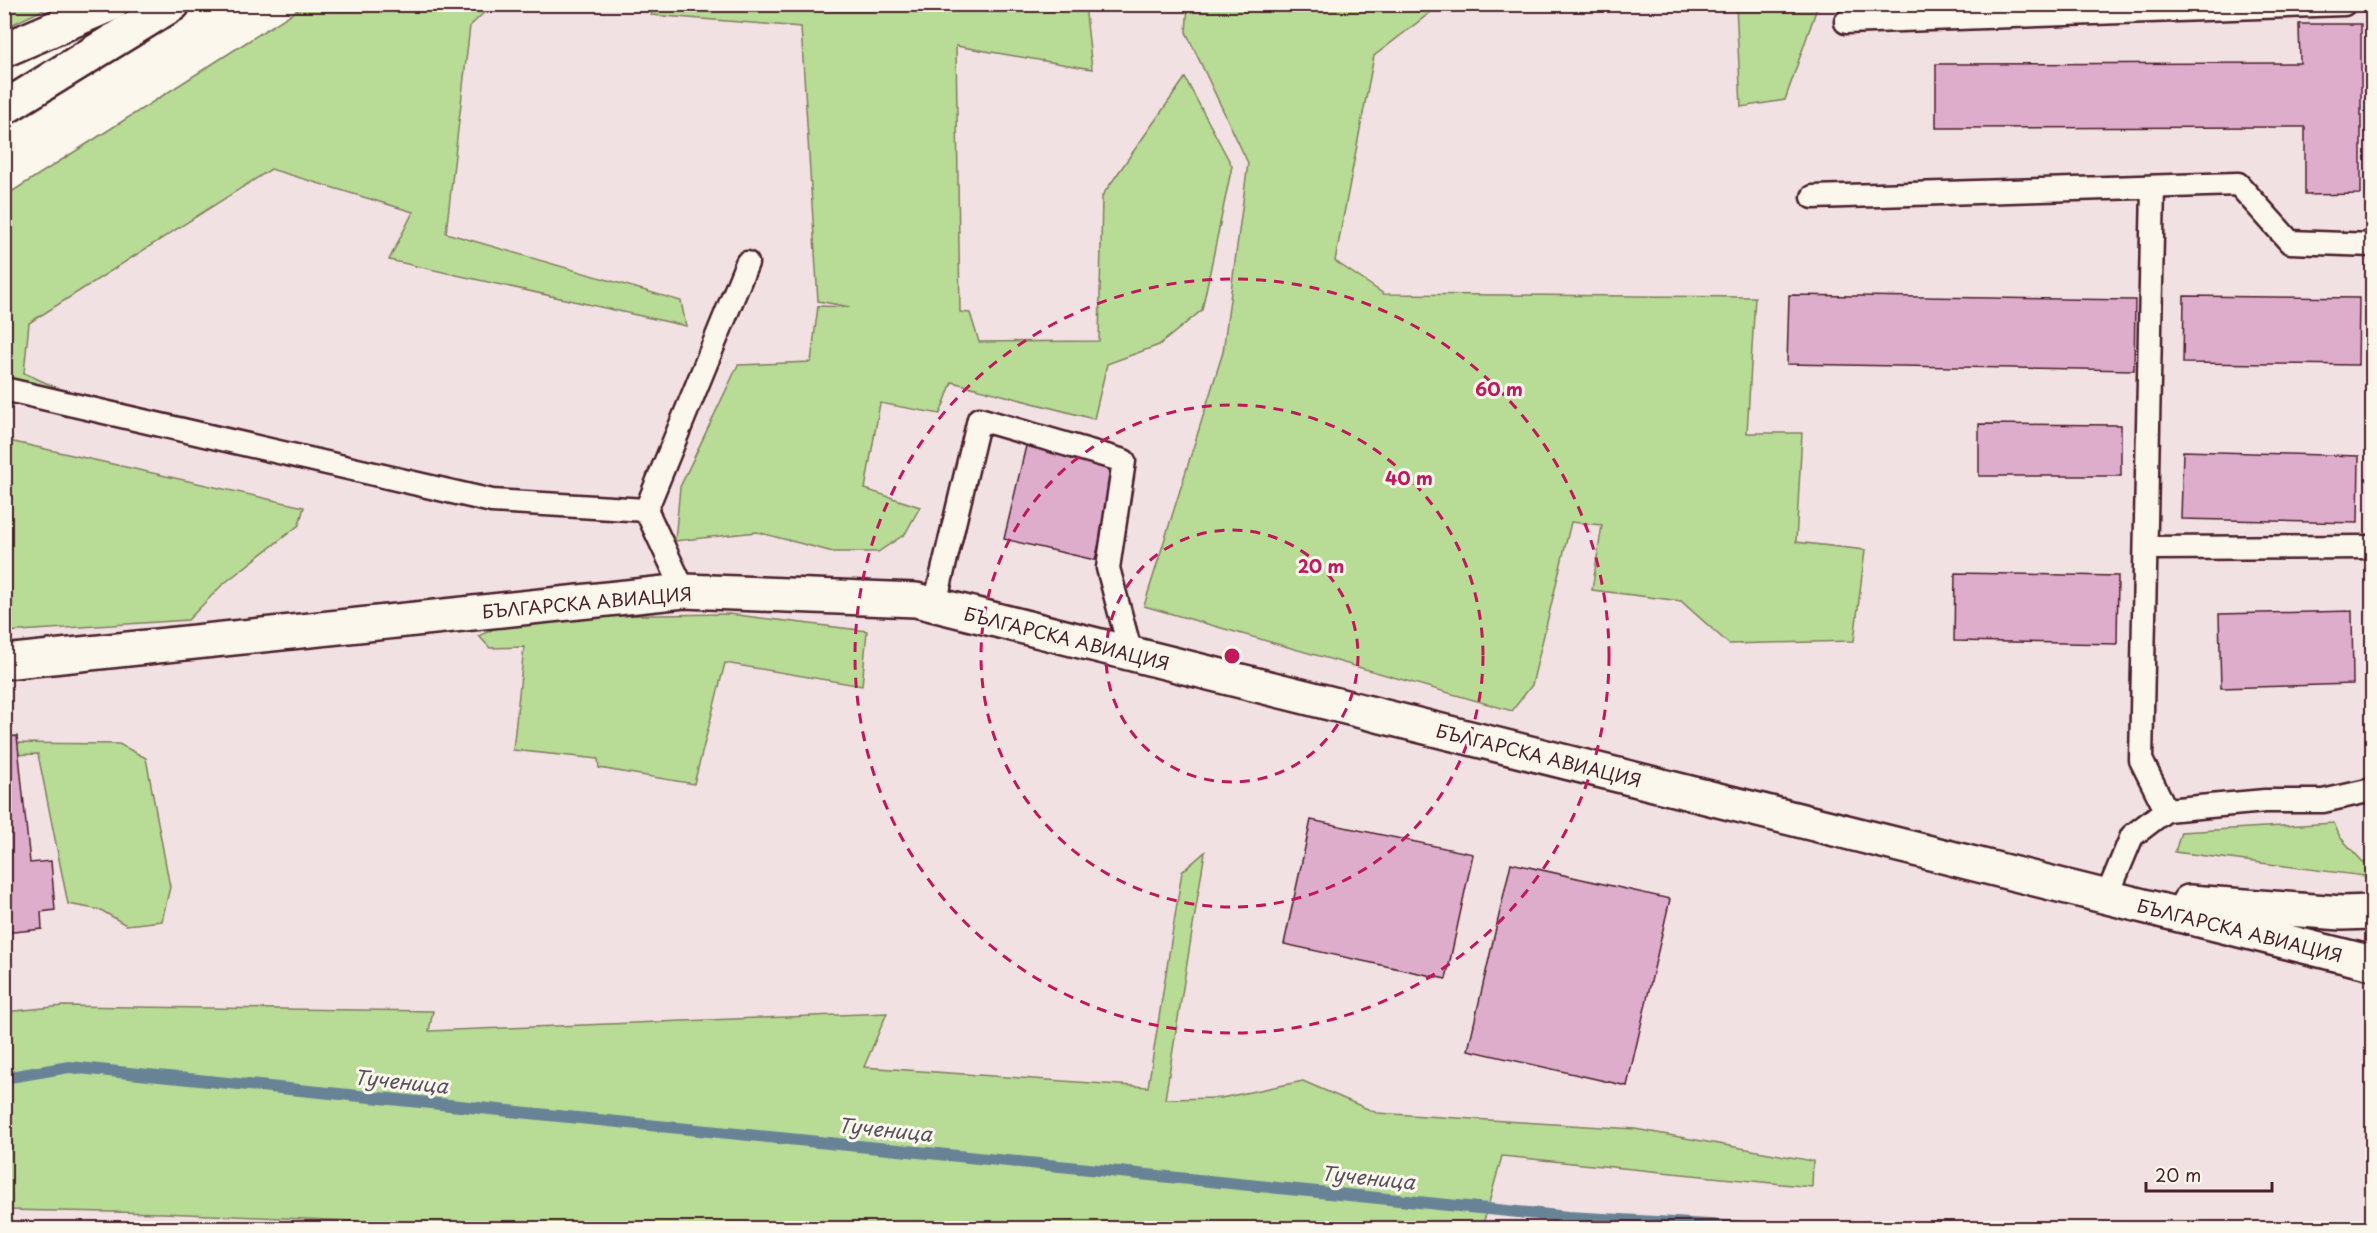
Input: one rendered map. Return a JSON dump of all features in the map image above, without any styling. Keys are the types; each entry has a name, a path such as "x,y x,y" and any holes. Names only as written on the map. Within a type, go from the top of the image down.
{"main road":[{"path":"4,50 111,4"},
{"path":"4,108 173,4"},
{"name":"БЪЛГАРСКА АВИАЦИЯ","path":"4,662 684,591 916,600 2373,963"},
{"name":"БЪЛГАРСКА АВИАЦИЯ","path":"2107,896 2342,913 2373,912"}],"lane":[{"path":"1846,21 2344,4"},
{"path":"1813,197 2238,184 2290,242 2373,244"},
{"path":"2153,187 2141,760 2166,810"},
{"path":"684,591 646,510 747,263"},
{"path":"4,389 492,501 646,510"},
{"path":"934,604 979,419 1124,461 1108,568 1131,654"},
{"path":"2147,548 2373,547"},
{"path":"2107,896 2132,836 2166,810 2265,801 2323,801 2373,790"}],"shaded area":[{"path":"390,5 2372,5 2372,1228 5,1228 4,232"}],"green space":[{"path":"5,4 53,4 53,5 5,28"},
{"path":"305,5 492,5 470,26 446,233 681,301 686,326 389,260 413,212 271,169 29,323 24,373 120,416 5,395 5,196"},
{"path":"654,5 1085,5 1092,69 956,46 960,312 970,313 979,342 1099,341 1102,196 1185,78 1232,166 1202,310 1159,345 1107,364 1094,419 952,382 940,414 880,403 865,489 920,507 905,534 878,552 833,552 757,532 675,541 680,487 738,365 811,362 818,306 850,307 818,301 801,27 651,15"},
{"path":"1188,5 1521,5 1435,9 1374,56 1335,261 1384,294 1755,297 1747,433 1802,433 1796,542 1865,550 1854,641 1729,644 1681,601 1592,590 1602,525 1571,522 1532,685 1512,711 1144,606 1223,352 1248,163 1186,32"},
{"path":"1736,5 1818,5 1785,100 1741,107"},
{"path":"5,440 304,507 299,525 222,585 188,620 5,632"},
{"path":"729,614 867,631 862,686 725,663 694,784 599,768 598,759 513,750 524,647 490,648 479,636 518,617"},
{"path":"5,743 119,744 146,758 170,887 162,921 126,925 101,910 68,904 38,754 5,755"},
{"path":"2334,823 2340,837 2363,862 2372,861 2372,877 2175,852 2181,832"},
{"path":"1205,852 1165,1099 1221,1098 1303,1081 1377,1113 1635,1129 1813,1161 1812,1187 1502,1156 1482,1228 513,1228 163,1213 5,1210 5,1012 63,1006 433,1011 429,1031 887,1013 864,1067 1148,1087 1182,872"}],"building":[{"path":"2299,24 2361,24 2361,194 2305,195 2305,127 1936,128 1936,64 2300,63"},
{"path":"1789,295 2135,300 2134,370 1787,364"},
{"path":"2184,296 2359,298 2358,365 2183,363"},
{"path":"1979,424 2121,425 2121,476 1979,476"},
{"path":"1026,446 1117,468 1095,560 1004,539"},
{"path":"2183,451 2359,456 2358,523 2181,519"},
{"path":"1955,573 2118,576 2117,644 1954,641"},
{"path":"2352,611 2353,684 2221,688 2219,614"},
{"path":"17,736 30,863 51,861 55,910 41,912 42,929 4,933 4,737"},
{"path":"1311,820 1473,854 1446,979 1284,944"},
{"path":"1511,863 1670,899 1627,1086 1468,1050"}],"waterway":[{"name":"Тученица","path":"4,1078 69,1067 1568,1217 1762,1228"}]}
